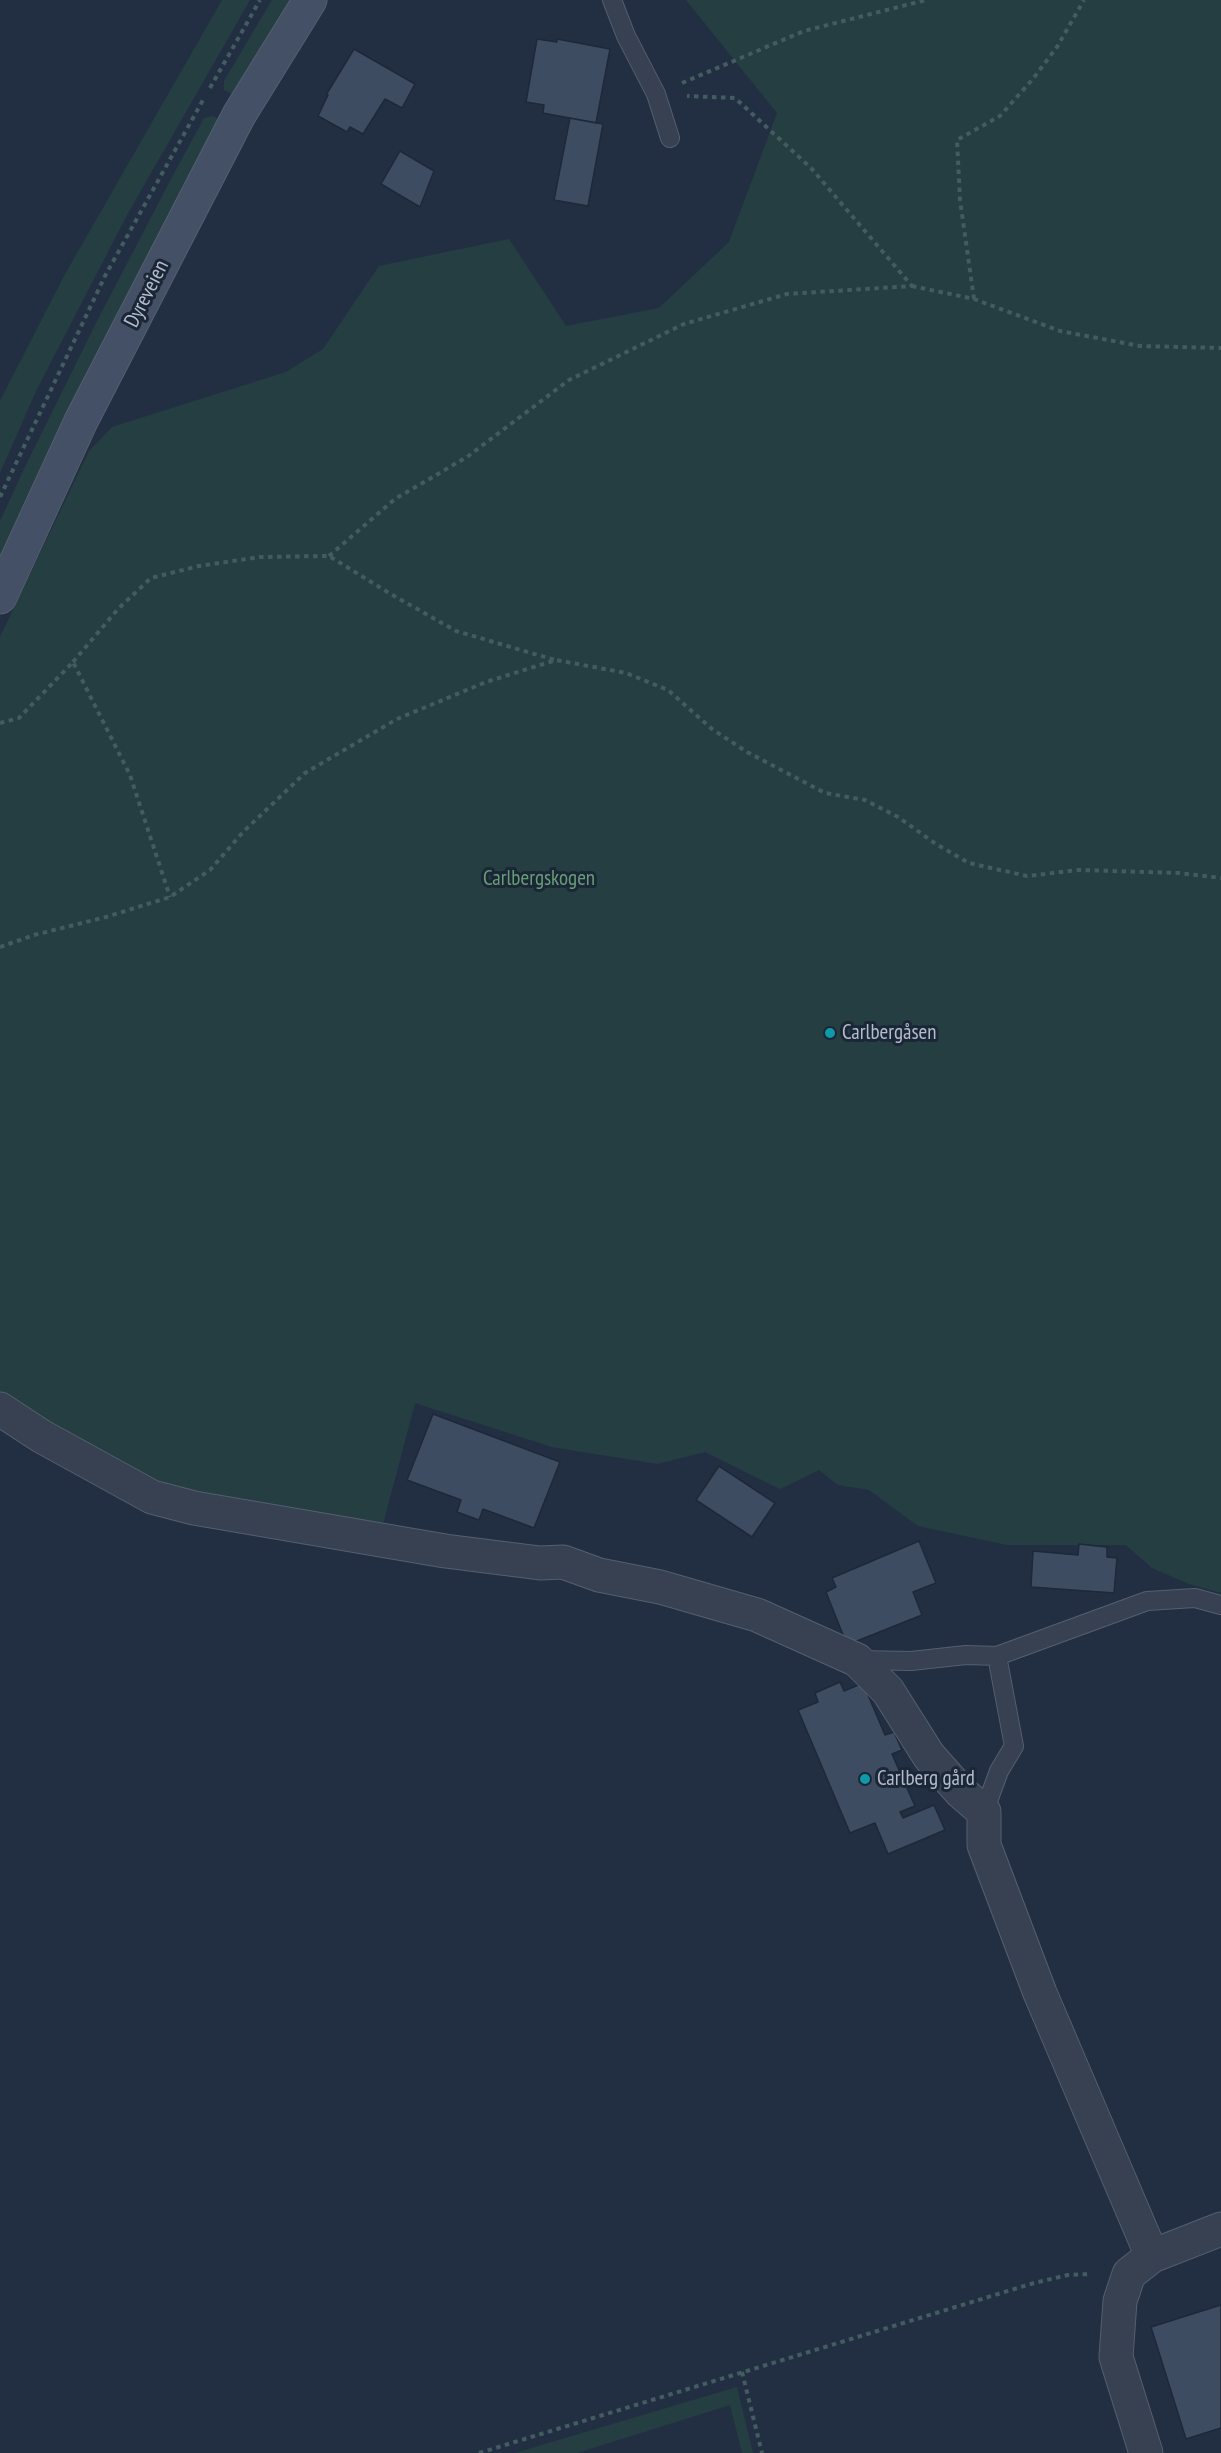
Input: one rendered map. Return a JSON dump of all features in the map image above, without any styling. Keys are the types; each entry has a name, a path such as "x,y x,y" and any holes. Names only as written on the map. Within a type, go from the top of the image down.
{"main road":[{"name":"Dyreveien","path":"0,597 81,421 239,115 310,0"}],"street":[{"path":"0,1409 41,1436 152,1497 194,1508 445,1551 540,1563 563,1562 599,1575 660,1587 757,1615 857,1660 888,1691 929,1756 961,1792 984,1812 984,1845 1140,2265"},
{"path":"1146,2453 1116,2356 1120,2301 1140,2265 1221,2229"}],"lane":[{"path":"612,0 626,36 656,94 670,138"},
{"path":"857,1660 911,1661 966,1655 998,1656 1147,1601 1195,1598 1221,1605"},
{"path":"984,1812 999,1771 1014,1746 998,1656"}],"path":[{"path":"0,497 105,276 260,0"},
{"path":"656,94 804,31 926,0"},
{"path":"974,299 960,200 957,141 1000,116 1057,47 1084,0"},
{"path":"656,94 735,98 811,168 912,286"},
{"path":"329,556 395,499 467,457 569,380 684,324 787,294 912,286 974,299 1059,331 1140,346 1221,348"},
{"path":"0,723 19,718 74,662 118,609 152,578 200,566 260,556 329,556 456,630 556,660 626,673 668,690 712,729 747,752 825,793 865,800 873,804 898,817 936,844 969,863 1027,876 1079,870 1179,873 1221,878"},
{"path":"0,947 34,935 106,917 170,897 210,870 244,831 305,773 397,719 486,682 556,660"},
{"path":"74,662 130,775 170,897"},
{"path":"479,2453 1034,2283 1068,2275 1096,2273 1140,2265"},
{"path":"742,2372 762,2453"}],"green space":[{"path":"222,0 250,0 127,215 36,391 0,473 0,401 64,276"},
{"path":"272,0 290,0 234,95 224,90 224,81"},
{"name":"Carlbergskogen","path":"686,0 1221,0 1221,1593 1189,1584 1152,1568 1126,1545 1007,1545 918,1526 869,1490 838,1485 819,1470 780,1489 705,1452 657,1464 552,1447 415,1403 382,1528 171,1492 0,1397 0,637 89,451 112,427 286,372 323,349 379,266 509,239 566,326 659,308 729,242 777,113"},
{"path":"212,116 217,118 218,122 0,561 0,521 24,469 97,321 170,181 204,118"},
{"path":"737,2387 753,2453 742,2453 730,2405 577,2453 515,2453"}],"building":[{"path":"537,39 557,42 557,39 610,49 596,123 543,113 544,105 526,102"},
{"path":"354,49 415,84 402,108 385,99 363,134 350,127 347,132 318,116 328,95 326,95"},
{"path":"570,118 603,124 588,206 554,200"},
{"path":"400,151 434,171 420,207 381,184"},
{"path":"433,1414 560,1462 534,1528 483,1509 479,1520 457,1512 461,1500 407,1480"},
{"path":"719,1466 775,1503 752,1537 696,1500"},
{"path":"919,1541 936,1583 913,1592 922,1615 847,1645 826,1592 836,1587 832,1578"},
{"path":"1079,1544 1107,1547 1107,1557 1117,1558 1114,1593 1031,1587 1033,1551 1078,1555"},
{"name":"Carlberg gård","path":"840,1682 844,1691 863,1683 885,1735 894,1732 902,1750 892,1754 915,1806 900,1812 903,1818 934,1805 945,1830 888,1854 875,1823 850,1833 798,1710 818,1702 815,1693"},
{"path":"1221,2305 1221,2428 1186,2439 1151,2327"}],"place":[{"name":"Carlbergåsen","path":"830,1033"},
{"name":"Carlberg gård","path":"865,1779"}]}
